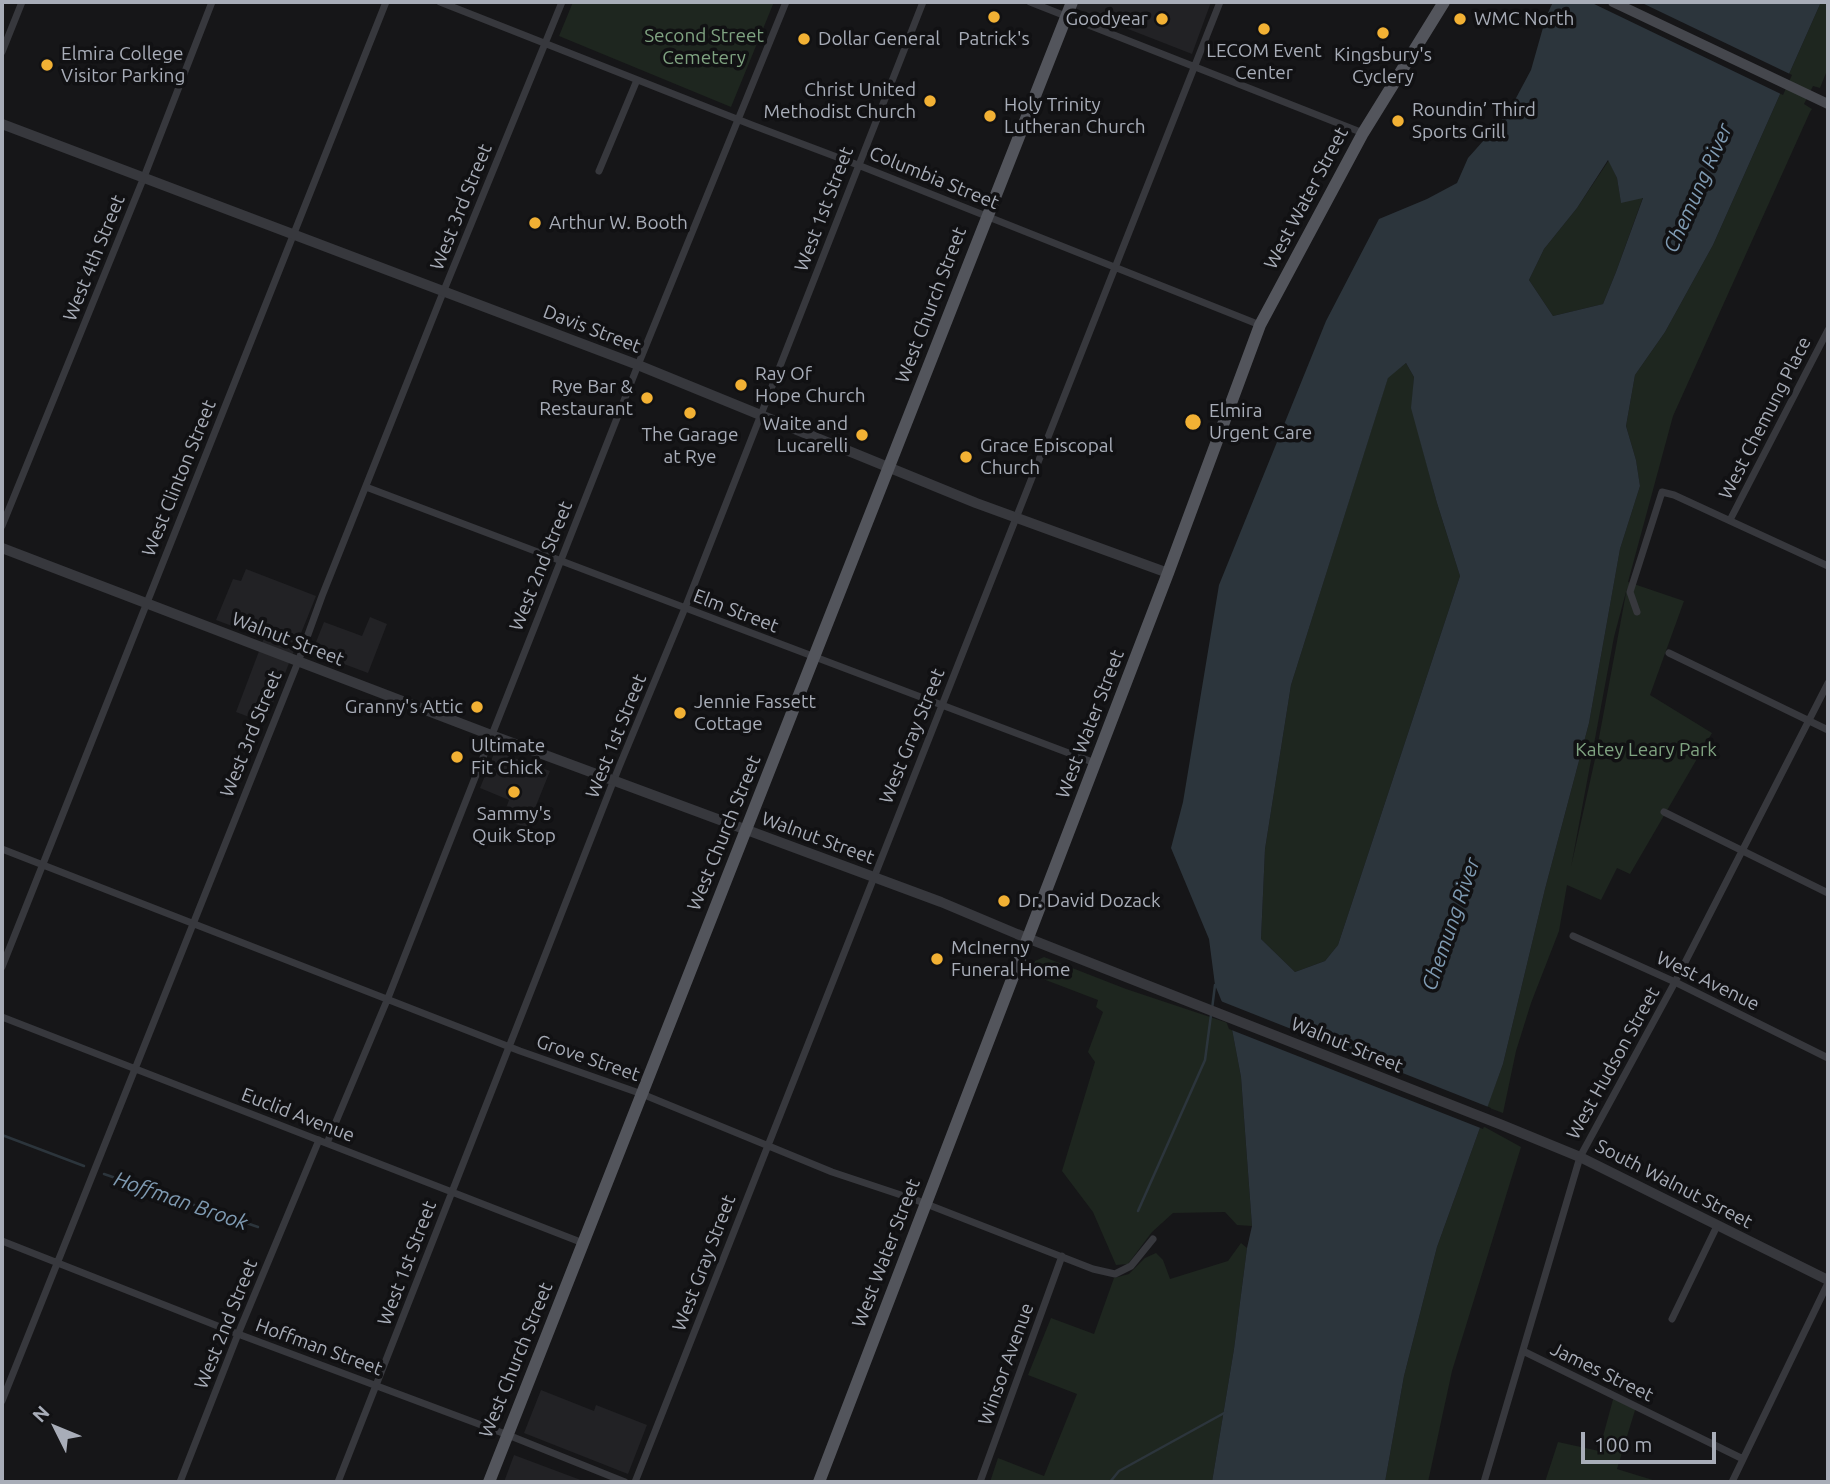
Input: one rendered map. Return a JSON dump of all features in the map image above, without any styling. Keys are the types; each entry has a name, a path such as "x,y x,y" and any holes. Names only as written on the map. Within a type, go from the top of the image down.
{"main road":[{"name":"West Church Street","path":"489,1482 1072,2"},
{"name":"West Water Street","path":"819,1482 1168,573 1260,325 1363,133 1444,2"},
{"path":"1614,2 1828,104"}],"street":[{"path":"2,52 22,2"},
{"name":"West 4th Street","path":"2,526 212,2"},
{"name":"West Clinton Street","path":"2,967 386,2"},
{"name":"Columbia Street","path":"440,2 987,215 1260,325"},
{"name":"West 3rd Street","path":"2,1401 443,293 562,2"},
{"name":"West 2nd Street","path":"180,1482 238,1334 387,998 638,365 786,2"},
{"name":"West 1st Street","path":"338,1482 923,2"},
{"path":"1030,2 1363,133"},
{"name":"West Gray Street","path":"635,1482 1220,2"},
{"path":"599,171 637,80"},
{"name":"Davis Street","path":"2,124 638,365 888,468 1168,573"},
{"name":"West Chemung Place","path":"1730,520 1828,330"},
{"name":"Elm Street","path":"366,487 1095,764"},
{"path":"1637,612 1630,592 1662,492 1828,565"},
{"name":"Walnut Street","path":"2,548 491,735 874,876 1502,1125"},
{"path":"1669,653 1828,730"},
{"name":"West Hudson Street","path":"1485,1482 1580,1157 1675,982 1828,683"},
{"path":"1664,812 1828,893"},
{"name":"Grove Street","path":"2,849 509,1046 642,1094 832,1172 925,1204 1093,1269 1115,1274 1130,1266 1153,1239"},
{"name":"West Avenue","path":"1573,936 1675,982 1828,1058"},
{"name":"Euclid Avenue","path":"2,1017 583,1243"},
{"name":"South Walnut Street","path":"1502,1125 1580,1157 1828,1282"},
{"path":"1671,1319 1717,1226"},
{"name":"Hoffman Street","path":"2,1241 625,1482"},
{"name":"Winsor Avenue","path":"980,1482 1062,1256"},
{"path":"1732,1482 1828,1282"},
{"name":"James Street","path":"1522,1351 1743,1459"}],"shaded area":[{"path":"1059,2 1211,2 1192,54"},
{"path":"246,569 316,596 265,723 236,712 264,638 216,620 233,579 241,581"},
{"path":"370,617 387,624 368,673 312,652 324,622 362,636"},
{"path":"495,751 550,771 527,828 502,819 509,800 480,788"},
{"path":"541,1390 594,1411 596,1405 647,1425 628,1474 524,1433"},
{"path":"514,1455 586,1482 504,1482"}],"green space":[{"name":"Second Street Cemetery","path":"573,2 774,2 731,107 559,36"},
{"name":"Katey Leary Park","path":"1821,2 1828,2 1828,68 1820,88 1813,86 1804,104 1812,109 1673,416 1628,582 1684,601 1650,695 1712,733 1630,874 1617,868 1601,900 1567,885 1559,931 1516,1051 1503,1113 1487,1107 1503,1064 1589,723 1620,549 1640,486 1626,426 1635,375 1665,332 1713,245","holes":["1627,588 1595,759 1571,867 1614,637"]},
{"path":"1609,160 1617,178 1621,202 1643,197 1603,304 1553,316 1529,280 1544,249 1577,208"},
{"path":"1406,363 1414,377 1412,408 1460,576 1338,945 1325,961 1295,972 1261,939 1265,849 1291,685 1388,377"},
{"path":"1044,957 1126,989 1231,1024 1241,1077 1252,1226 1237,1225 1225,1212 1173,1213 1152,1232 1128,1264 1116,1265 1093,1212 1062,1171 1095,1062 1088,1052 1103,1012 1096,1007 1098,1000 1030,974 1035,961"},
{"path":"1481,1125 1521,1147 1452,1371 1428,1482 1385,1482 1404,1376 1437,1247"},
{"path":"1241,1243 1247,1248 1212,1482 990,1482 998,1458 1044,1476 1077,1394 1028,1375 1051,1318 1094,1334 1114,1278 1129,1274 1145,1258 1156,1253 1163,1260 1170,1279 1228,1261"},
{"path":"1614,1396 1636,1407 1617,1469 1656,1481 1545,1482 1558,1442 1599,1451"}],"water":[{"name":"Chemung River","path":"1553,2 1821,2 1713,245 1665,332 1635,375 1626,426 1640,486 1620,549 1589,723 1503,1064 1437,1247 1404,1376 1385,1482 1212,1482 1252,1226 1241,1077 1231,1024 1215,985 1209,939 1171,848 1183,802 1219,585 1326,321 1379,219 1457,183 1468,158 1508,113 1531,70","holes":["1608,160 1617,178 1621,203 1643,198 1603,304 1553,316 1529,280 1544,249 1577,208","1406,363 1414,377 1411,408 1460,576 1338,945 1325,961 1295,972 1261,939 1265,849 1291,685 1388,378"]}],"pier":[{"path":"1590,2 1640,2 1792,75 1783,95"},
{"path":"1218,1000 1491,1108 1483,1129 1229,1029"}],"waterway":[{"path":"1212,1009 1215,985"},
{"path":"1138,1211 1205,1060 1211,1015"},
{"name":"Hoffman Brook","path":"2,1135 84,1166"},
{"name":"Hoffman Brook","path":"104,1174 258,1227"},
{"name":"Hoffman Brook","path":"1110,1482 1119,1471 1226,1412"}],"place":[{"name":"Patrick's","path":"994,17"},
{"name":"Goodyear","path":"1162,19"},
{"name":"WMC North","path":"1460,19"},
{"name":"LECOM Event Center","path":"1264,29"},
{"name":"Kingsbury's Cyclery","path":"1383,33"},
{"name":"Dollar General","path":"804,39"},
{"name":"Elmira College Visitor Parking","path":"47,65"},
{"name":"Christ United Methodist Church","path":"930,101"},
{"name":"Holy Trinity Lutheran Church","path":"990,116"},
{"name":"Roundin’ Third Sports Grill","path":"1398,121"},
{"name":"Arthur W. Booth","path":"535,223"},
{"name":"Ray Of Hope Church","path":"741,385"},
{"name":"Rye Bar & Restaurant","path":"647,398"},
{"name":"The Garage at Rye","path":"690,413"},
{"name":"Elmira Urgent Care","path":"1193,422"},
{"name":"Waite and Lucarelli","path":"862,435"},
{"name":"Grace Episcopal Church","path":"966,457"},
{"name":"Granny's Attic","path":"477,707"},
{"name":"Jennie Fassett Cottage","path":"680,713"},
{"name":"Ultimate Fit Chick","path":"457,757"},
{"name":"Sammy's Quik Stop","path":"514,792"},
{"name":"Dr. David Dozack","path":"1004,901"},
{"name":"McInerny Funeral Home","path":"937,959"}]}
